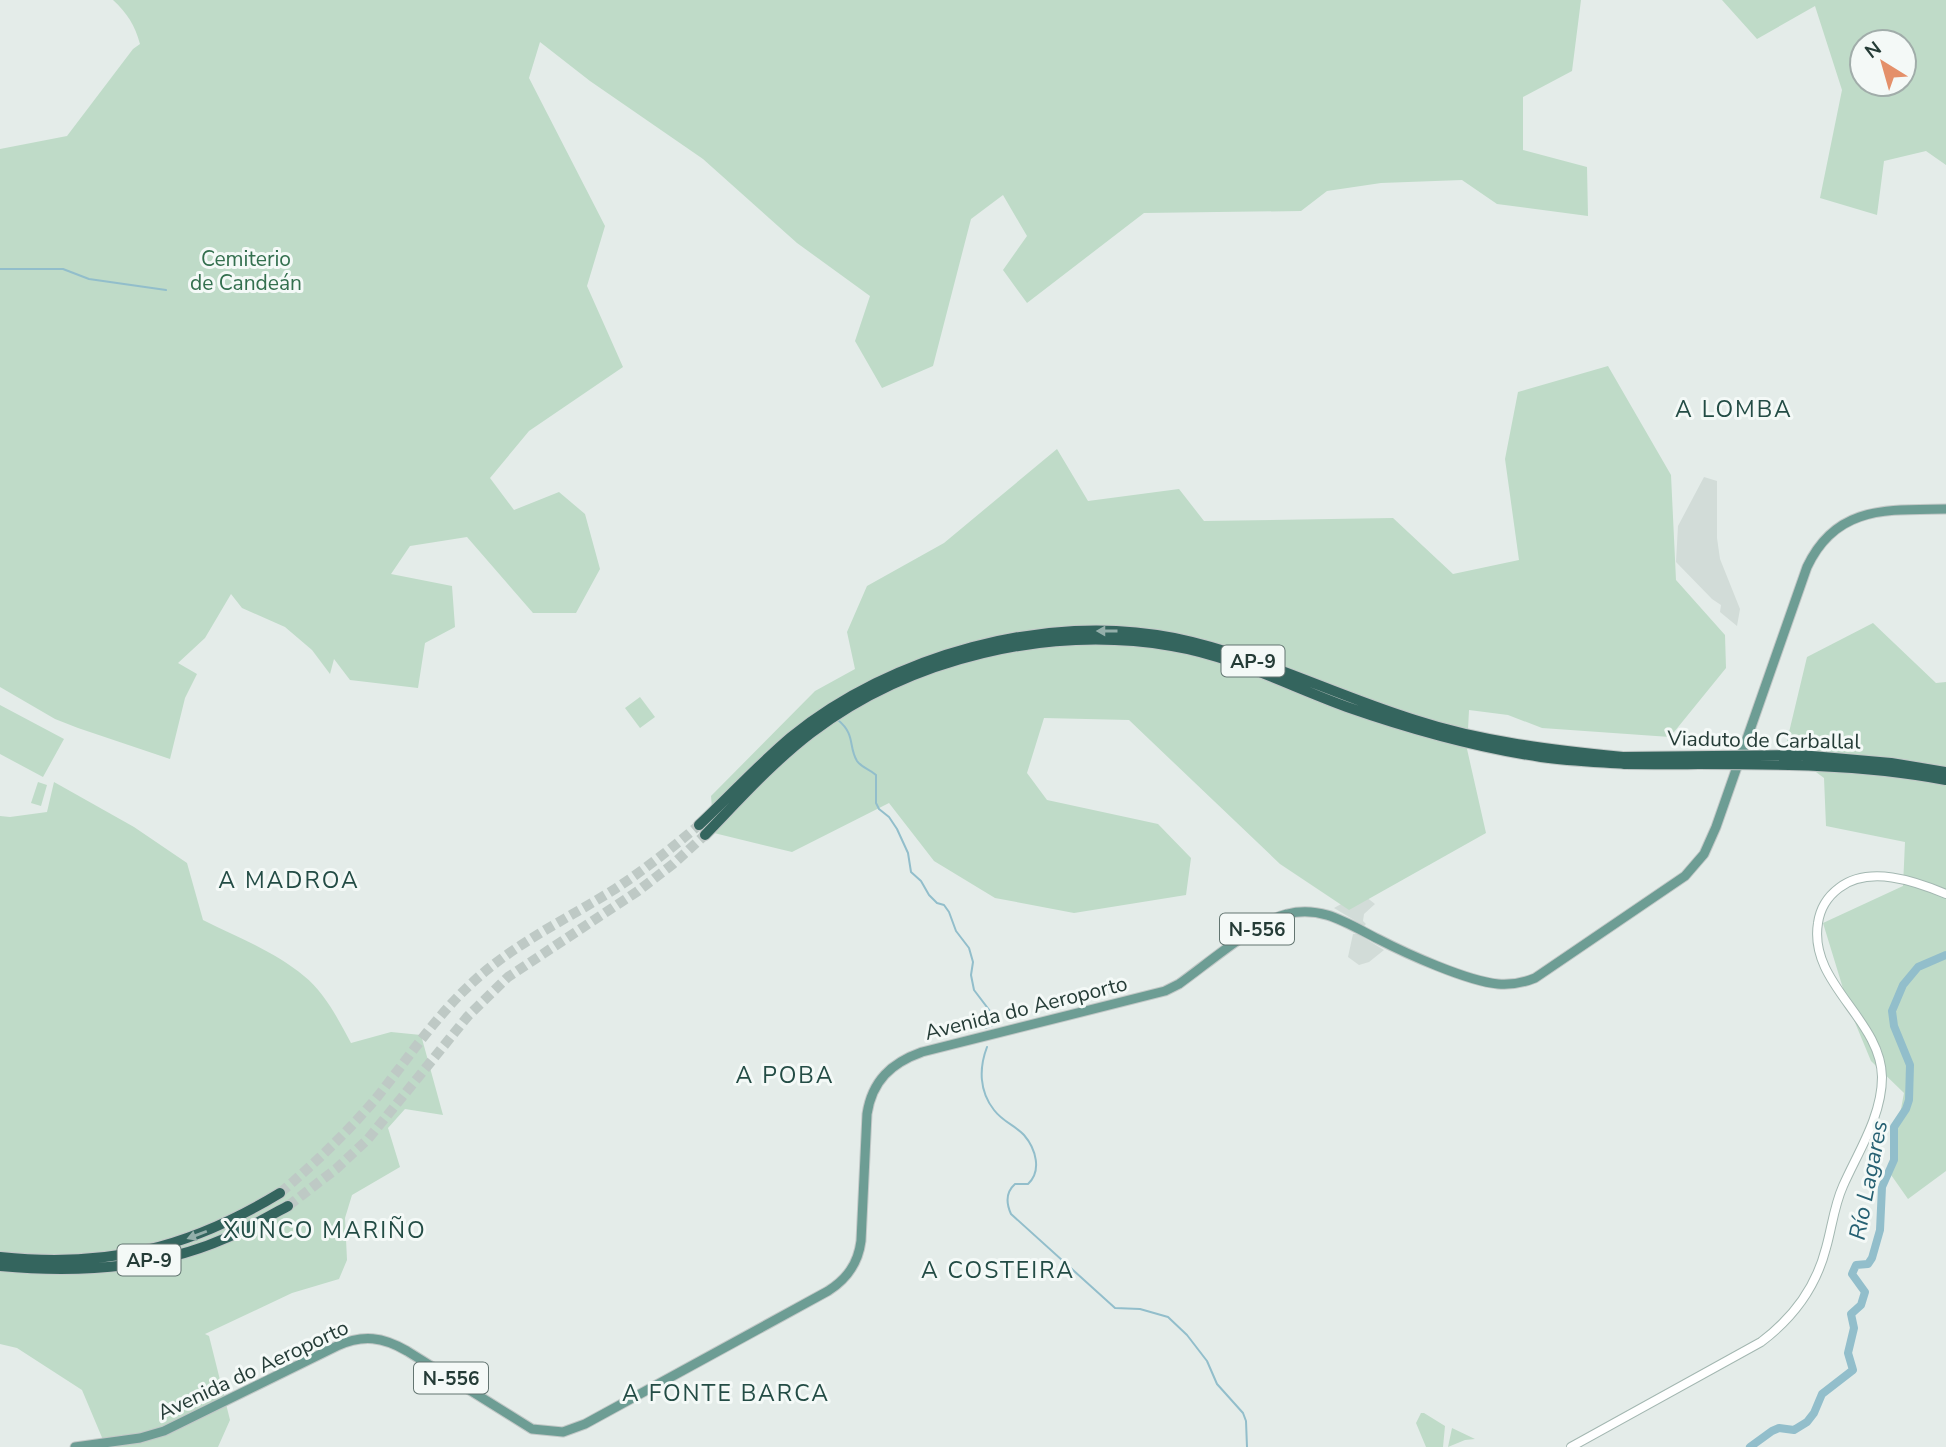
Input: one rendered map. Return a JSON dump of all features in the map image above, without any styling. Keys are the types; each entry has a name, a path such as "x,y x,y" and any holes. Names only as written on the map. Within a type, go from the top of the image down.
{"highway":[{"name":"AP-9","path":"699,825 791,738 883,685 1006,648 1068,640 1128,641 1173,646 1217,657 1419,731 1544,757 1624,761"},
{"name":"AP-9","path":"705,835 811,728"},
{"name":"Viaduto de Carballal","path":"1624,761 1800,755 1891,763 1946,772"},
{"name":"Viaduto de Carballal","path":"1624,761 1865,767 1946,780"},
{"name":"AP-9","path":"0,1257 59,1261 116,1256 167,1246 219,1227 280,1193"},
{"name":"AP-9","path":"0,1266 60,1270 117,1267 171,1256 224,1239 288,1206"}],"main road":[{"name":"Avenida do Aeroporto","path":"75,1447 139,1438 164,1431 337,1346 355,1339 370,1338 386,1340 407,1351 532,1429 554,1432 585,1424 828,1290 845,1277 858,1258 861,1241 867,1114 870,1100 880,1079 896,1064 922,1052 1165,991 1281,915 1303,911 1325,913 1408,954 1489,982 1514,984 1535,978 1678,881 1704,854 1716,827 1807,567 1827,536 1848,521 1870,513 1946,509"},
{"path":"1571,1447 1761,1342 1785,1322 1805,1297 1821,1268 1842,1188 1869,1132 1882,1077 1875,1047 1821,962 1817,938 1819,916 1826,900 1834,892 1859,878 1880,877 1910,881 1946,894"}],"shaded area":[{"path":"1704,477 1717,481 1717,538 1720,559 1740,609 1737,626 1720,612 1721,605 1676,562 1678,526"},
{"path":"1361,893 1375,904 1364,914 1364,926 1334,908"},
{"path":"1353,934 1358,934 1384,950 1369,962 1359,965 1348,957"}],"green space":[{"name":"Cemiterio de Candeán","path":"113,0 1581,0 1572,71 1523,97 1523,150 1587,167 1588,216 1497,204 1462,180 1381,183 1327,191 1301,211 1144,213 1027,303 1003,270 1027,236 1003,195 971,219 933,366 882,388 855,341 870,296 797,243 703,159 590,81 540,42 529,78 605,226 587,286 623,367 529,431 490,478 514,510 559,492 585,514 600,569 576,613 533,613 467,537 410,546 391,574 452,586 455,627 425,643 418,688 350,680 334,659 330,674 312,650 285,627 242,608 231,594 205,638 178,663 197,674 185,698 170,759 55,719 0,687 0,149 67,136 133,49 140,44 130,20"},
{"path":"1722,0 1946,0 1946,165 1926,151 1884,161 1877,215 1820,198 1842,90 1815,6 1757,39"},
{"path":"1608,366 1671,475 1676,580 1725,635 1726,668 1670,737 1542,728 1508,715 1469,710 1467,749 1486,833 1349,910 1280,864 1129,720 1044,718 1027,773 1047,800 1158,824 1191,858 1186,895 1074,913 995,898 934,861 889,803 792,852 714,833 711,796 815,691 855,669 847,632 867,586 944,543 1057,449 1088,501 1179,489 1204,521 1393,518 1453,574 1519,560 1505,459 1518,392"},
{"path":"1873,623 1936,683 1946,682 1946,1171 1908,1199 1889,1172 1904,1093 1871,1061 1849,1008 1823,923 1903,886 1905,842 1826,826 1824,778 1785,749 1807,657"},
{"path":"640,697 655,717 640,728 625,708"},
{"path":"0,705 64,739 43,777 0,754"},
{"path":"38,782 47,785 41,806 31,803"},
{"path":"54,782 134,827 187,863 203,920 268,952 304,976 325,998 351,1043 391,1032 421,1035 443,1115 405,1109 388,1128 400,1167 352,1195 345,1218 347,1260 339,1279 292,1293 205,1334 209,1336 230,1420 218,1447 106,1447 82,1390 17,1348 0,1344 0,816 47,812"},
{"path":"1421,1413 1445,1426 1443,1447 1426,1447 1416,1423"},
{"path":"1452,1428 1475,1439 1448,1447"}],"waterway":[{"path":"0,269 63,269 89,279 166,290"},
{"path":"838,720 850,736 857,761 876,775 876,803 897,829 908,853 911,872 921,881 929,895 937,903 944,905 956,931 969,948 973,962 971,975 974,990 996,1019 995,1024 985,1028"},
{"name":"Río Lagares","path":"1750,1447 1772,1431 1779,1428 1794,1430 1807,1422 1822,1394 1853,1370 1848,1353 1854,1328 1851,1314 1861,1305 1865,1292 1852,1274 1856,1265 1868,1264 1872,1258 1880,1230 1882,1187 1894,1160 1894,1127 1909,1100 1910,1065 1894,1026 1892,1011 1903,985 1918,967 1946,955"},
{"path":"987,1047 982,1071 985,1095 998,1114 1024,1135 1036,1160 1035,1173 1028,1184 1015,1184 1008,1194 1011,1214 1115,1308 1140,1309 1168,1317 1187,1335 1207,1361 1217,1384 1243,1413 1247,1447"}],"tunnel":[{"path":"280,1193 355,1122 435,1023 473,982 524,943 626,882 699,825"},
{"path":"288,1206 336,1169 368,1139 468,1016 508,977 638,891 705,835"}],"district":[{"name":"A LOMBA","path":"1734,409"},
{"name":"A MADROA","path":"289,880"},
{"name":"A POBA","path":"785,1075"},
{"name":"XUNCO MARIÑO","path":"325,1230"},
{"name":"A COSTEIRA","path":"998,1270"},
{"name":"A FONTE BARCA","path":"726,1393"}]}
